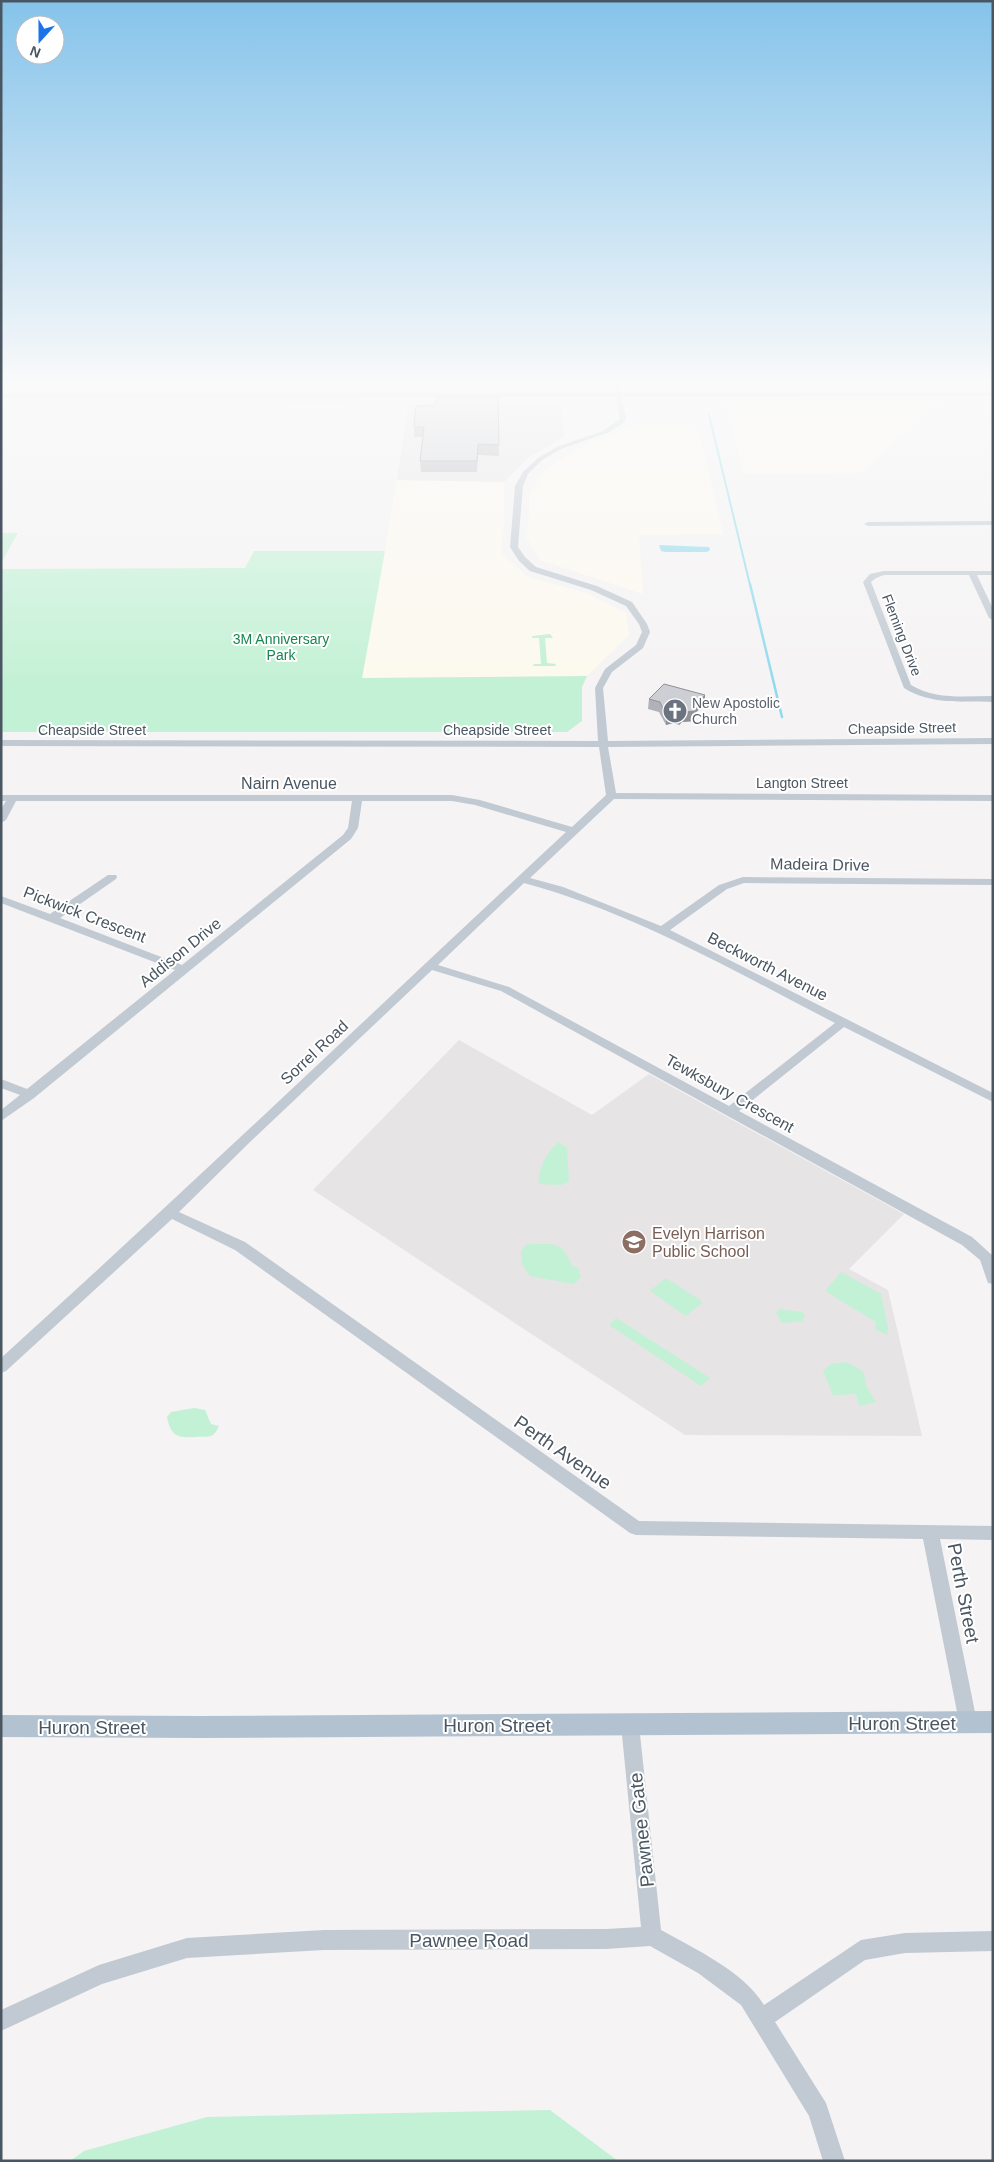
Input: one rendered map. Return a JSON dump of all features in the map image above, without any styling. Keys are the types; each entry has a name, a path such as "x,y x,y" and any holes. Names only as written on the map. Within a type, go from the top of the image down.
{"main road":[{"name":"Huron Street","path":"1,1726 200,1727 993,1722"}],"street":[{"path":"520,484 514,547 522,559 533,569 594,588 629,604 643,624 646,632 640,646 608,672 598,688 603,744 611,796"},
{"path":"868,524 993,522"},
{"name":"Fleming Drive","path":"993,573 884,573 872,576 867,582 907,686 918,695 933,698 993,699"},
{"path":"972,573 993,618"},
{"name":"Cheapside Street","path":"1,743 603,744 993,741"},
{"name":"Langton Street","path":"611,796 993,798"},
{"name":"Sorrel Road","path":"1,1367 170,1213 429,966 611,796"},
{"path":"1,820 6,798"},
{"name":"Nairn Avenue","path":"6,798 452,798 476,802 573,831"},
{"name":"Addison Drive","path":"1,1117 347,837 353,828 357,798"},
{"path":"51,919 112,877"},
{"name":"Beckworth Avenue","path":"522,879 559,889 662,930 993,1098"},
{"name":"Madeira Drive","path":"662,930 723,887 743,880 993,882"},
{"name":"Pickwick Crescent","path":"1,899 184,970"},
{"name":"Tewksbury Crescent","path":"429,966 505,989 967,1241 986,1257 993,1278"},
{"path":"729,1112 843,1022"},
{"path":"1,1083 30,1095"},
{"name":"Perth Avenue","path":"170,1213 240,1246 636,1528 993,1532"},
{"name":"Perth Street","path":"930,1531 968,1722"},
{"name":"Pawnee Gate","path":"630,1724 652,1936"},
{"path":"652,1936 705,1966 748,1998 818,2112 834,2161"},
{"name":"Pawnee Road","path":"1,2021 99,1975 187,1948 324,1940 596,1940 652,1936"},
{"path":"761,2019 861,1950 905,1943 993,1941"}],"shaded area":[{"path":"396,484 504,484 504,526 501,553 527,576 589,594 626,613 629,635 587,676 362,678"},
{"path":"536,484 711,484 723,534 639,535 643,594 540,560 527,539 530,493"},
{"name":"Evelyn Harrison Public School","path":"459,1040 592,1115 649,1074 904,1214 849,1269 888,1290 922,1436 685,1435 313,1190"}],"green space":[{"path":"1,533 18,533 1,563"},
{"name":"3M Anniversary Park","path":"254,551 385,551 362,678 587,676 582,687 582,721 567,732 1,732 1,569 245,568"},
{"path":"550,634 553,638 545,638 547,663 556,664 555,666 533,666 534,664 541,664 539,638 532,638 532,636"},
{"path":"559,1142 567,1148 569,1181 561,1185 539,1184 544,1161"},
{"path":"527,1244 556,1245 564,1252 573,1267 578,1267 581,1277 574,1284 530,1276 522,1264 521,1251"},
{"path":"841,1272 881,1294 888,1328 887,1335 875,1329 876,1322 825,1291"},
{"path":"666,1278 703,1302 686,1316 650,1291"},
{"path":"779,1309 802,1312 805,1315 803,1321 782,1323 776,1313"},
{"path":"616,1318 710,1378 701,1386 609,1325"},
{"path":"847,1362 864,1372 866,1386 876,1402 859,1406 856,1394 833,1395 823,1371 831,1364"},
{"path":"194,1408 205,1410 211,1424 219,1426 215,1433 207,1437 184,1437 173,1432 167,1417 171,1412"},
{"path":"550,2110 618,2161 70,2161 84,2151 207,2117"}],"water":[{"path":"659,545 709,547 710,550 707,552 665,552 661,551"}],"building":[{"path":"664,684 705,695 693,706 696,711 683,712 680,715 674,713 666,715 660,702 649,699"}],"waterway":[{"path":"726,484 750,585"},
{"path":"750,584 782,717"}],"place":[{"name":"New Apostolic Church","path":"675,711"},
{"name":"Evelyn Harrison Public School","path":"634,1242"}]}
